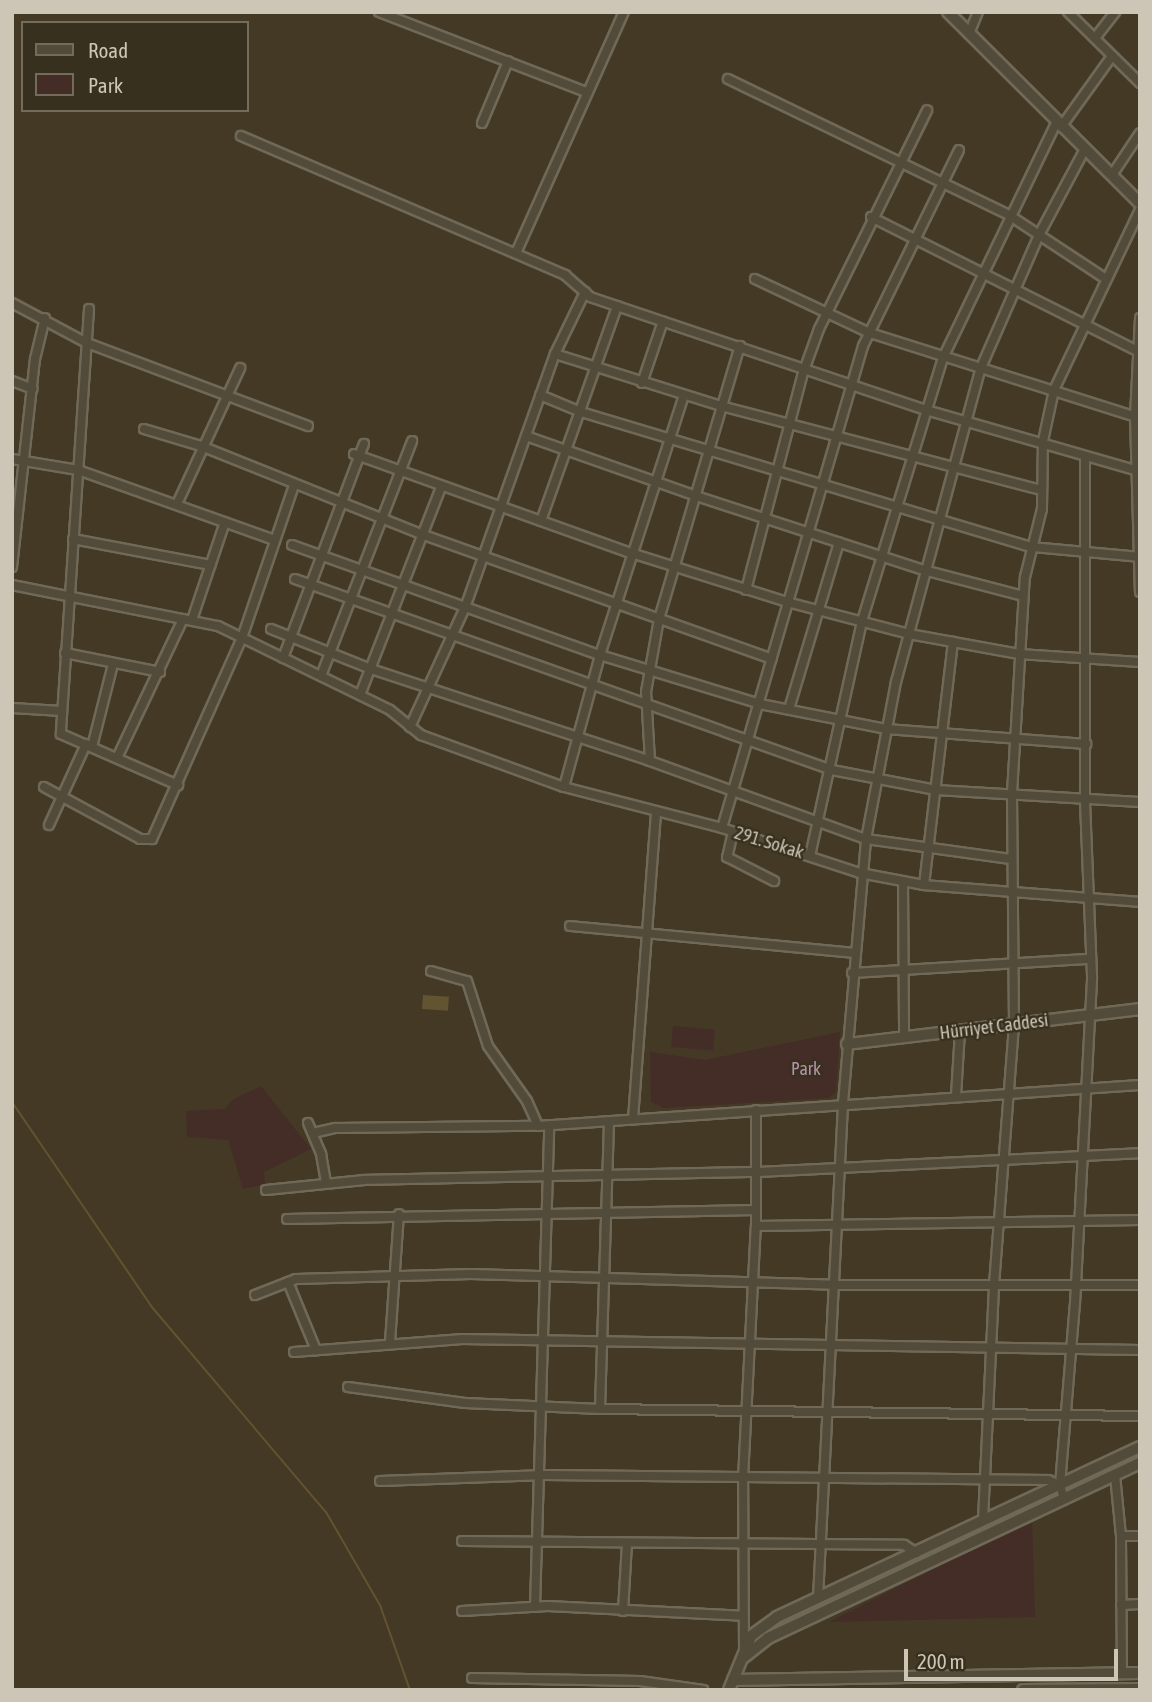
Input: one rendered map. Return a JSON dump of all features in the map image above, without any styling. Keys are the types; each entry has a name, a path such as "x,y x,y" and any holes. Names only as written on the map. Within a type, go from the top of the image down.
{"street":[{"path":"379,12 586,92"},
{"path":"516,253 624,12"},
{"path":"947,12 1140,203"},
{"path":"969,34 978,12"},
{"path":"1068,12 1140,83"},
{"path":"1095,38 1115,12"},
{"path":"810,856 821,823 832,770 837,720 862,621 943,358 1009,215 1059,125 1112,56"},
{"path":"482,122 508,61"},
{"path":"729,79 901,160 1009,215 1107,279"},
{"path":"746,590 763,516 804,369 826,314 871,218 927,110"},
{"path":"1111,175 1140,133"},
{"path":"241,136 565,275 585,292 617,306 804,369 854,383 926,410 1043,441 1085,457 1139,471"},
{"path":"818,1598 824,1412 840,1222 843,1103 853,953 860,873 886,729 980,370 1019,289 1039,234 1085,149"},
{"path":"722,828 822,482 870,332 918,240 959,150"},
{"path":"983,1520 994,1285 1014,1024 1011,962 1012,793 1023,596 1042,509 1043,441 1054,390 1140,210"},
{"path":"871,218 983,271 1137,351"},
{"path":"755,279 870,332 980,370 1137,417"},
{"path":"410,727 466,605 555,354 585,292"},
{"path":"12,303 45,318 87,343 225,397 309,426"},
{"path":"541,521 617,306"},
{"path":"89,309 61,734 178,785"},
{"path":"12,567 33,389 45,318"},
{"path":"1140,318 1137,351 1140,592"},
{"path":"642,383 663,321"},
{"path":"650,761 650,706 646,692 659,619 740,346"},
{"path":"555,354 642,383 912,460 1041,490"},
{"path":"177,504 201,446 240,368"},
{"path":"12,381 33,389"},
{"path":"540,395 581,412 668,439 777,468 1032,547 1139,557"},
{"path":"564,787 594,685 600,655 684,395"},
{"path":"144,429 201,446 424,535 772,659"},
{"path":"526,436 655,483 927,571 1023,596"},
{"path":"321,676 398,472 412,442"},
{"path":"283,657 342,503 356,455 364,444"},
{"path":"356,455 634,554 819,611 909,634 1019,654 1140,663"},
{"path":"1063,1499 1060,1485 1076,1285 1090,1016 1091,959 1085,800 1088,661 1085,457"},
{"path":"12,459 78,470 275,540"},
{"path":"44,787 149,841 178,785 242,638 294,485"},
{"path":"360,695 394,614 441,487"},
{"path":"117,758 187,620 211,565 225,522"},
{"path":"73,539 211,565"},
{"path":"789,709 839,542"},
{"path":"292,545 600,655 760,704 886,729 1015,741 1086,744"},
{"path":"295,579 594,685 748,743 832,770 936,790 1140,802"},
{"name":"291. Sokak","path":"12,585 69,599 187,620 242,638 360,695 421,735 564,787 722,828 860,873 923,885 1140,902"},
{"path":"271,629 371,669 650,761 866,839 928,850 1011,859"},
{"path":"923,885 953,642"},
{"path":"65,653 160,672"},
{"path":"49,825 61,796 89,745 113,664"},
{"path":"12,708 62,711"},
{"path":"633,1119 656,813"},
{"path":"733,832 727,857 774,881"},
{"path":"903,882 904,1037"},
{"path":"570,926 853,953"},
{"path":"852,973 1091,959"},
{"path":"431,971 467,981 488,1046 527,1101 538,1126"},
{"name":"Hürriyet Caddesi","path":"847,1044 1140,1009"},
{"path":"956,1096 960,1031"},
{"path":"313,1133 335,1128 538,1126 843,1103 1086,1091 1140,1084"},
{"path":"744,1657 743,1479 756,1226 755,1110"},
{"path":"600,1409 609,1121"},
{"path":"308,1124 313,1133 326,1182"},
{"path":"535,1607 539,1405 545,1339 544,1276 549,1125"},
{"path":"266,1190 326,1182 757,1172 1140,1153"},
{"path":"287,1219 546,1211 756,1210"},
{"path":"390,1342 397,1276 399,1214"},
{"path":"756,1226 840,1222 1140,1220"},
{"path":"255,1296 288,1282 397,1276 604,1276 834,1285 1140,1285"},
{"path":"288,1282 316,1350"},
{"path":"294,1352 390,1342 545,1339 749,1347 1140,1350"},
{"path":"348,1387 465,1403 600,1409 1140,1416"},
{"path":"1140,1447 777,1617 751,1636 731,1685 1140,1673"},
{"path":"744,1657 768,1638 1140,1463"},
{"path":"380,1481 539,1475 1048,1480 1060,1485"},
{"path":"1115,1475 1121,1536 1122,1674"},
{"path":"1121,1536 1140,1536"},
{"path":"462,1541 743,1546 904,1545 917,1553"},
{"path":"623,1611 627,1543"},
{"path":"1121,1605 1140,1604"},
{"path":"462,1611 535,1607 743,1616"},
{"path":"472,1678 703,1690"},
{"path":"1023,1690 1140,1689"}],"green space":[{"path":"673,1026 715,1030 713,1051 671,1047"},
{"name":"Park","path":"840,1032 836,1092 828,1098 664,1108 651,1102 650,1052 705,1060"},
{"path":"261,1086 311,1149 264,1172 265,1184 243,1189 228,1140 187,1137 186,1111 225,1109 232,1100"},
{"path":"1032,1519 1035,1617 829,1622"}],"shaded area":[{"path":"423,995 449,997 448,1011 422,1009"}],"waterway":[{"path":"12,1102 151,1306 326,1512 380,1605 410,1690"}]}
